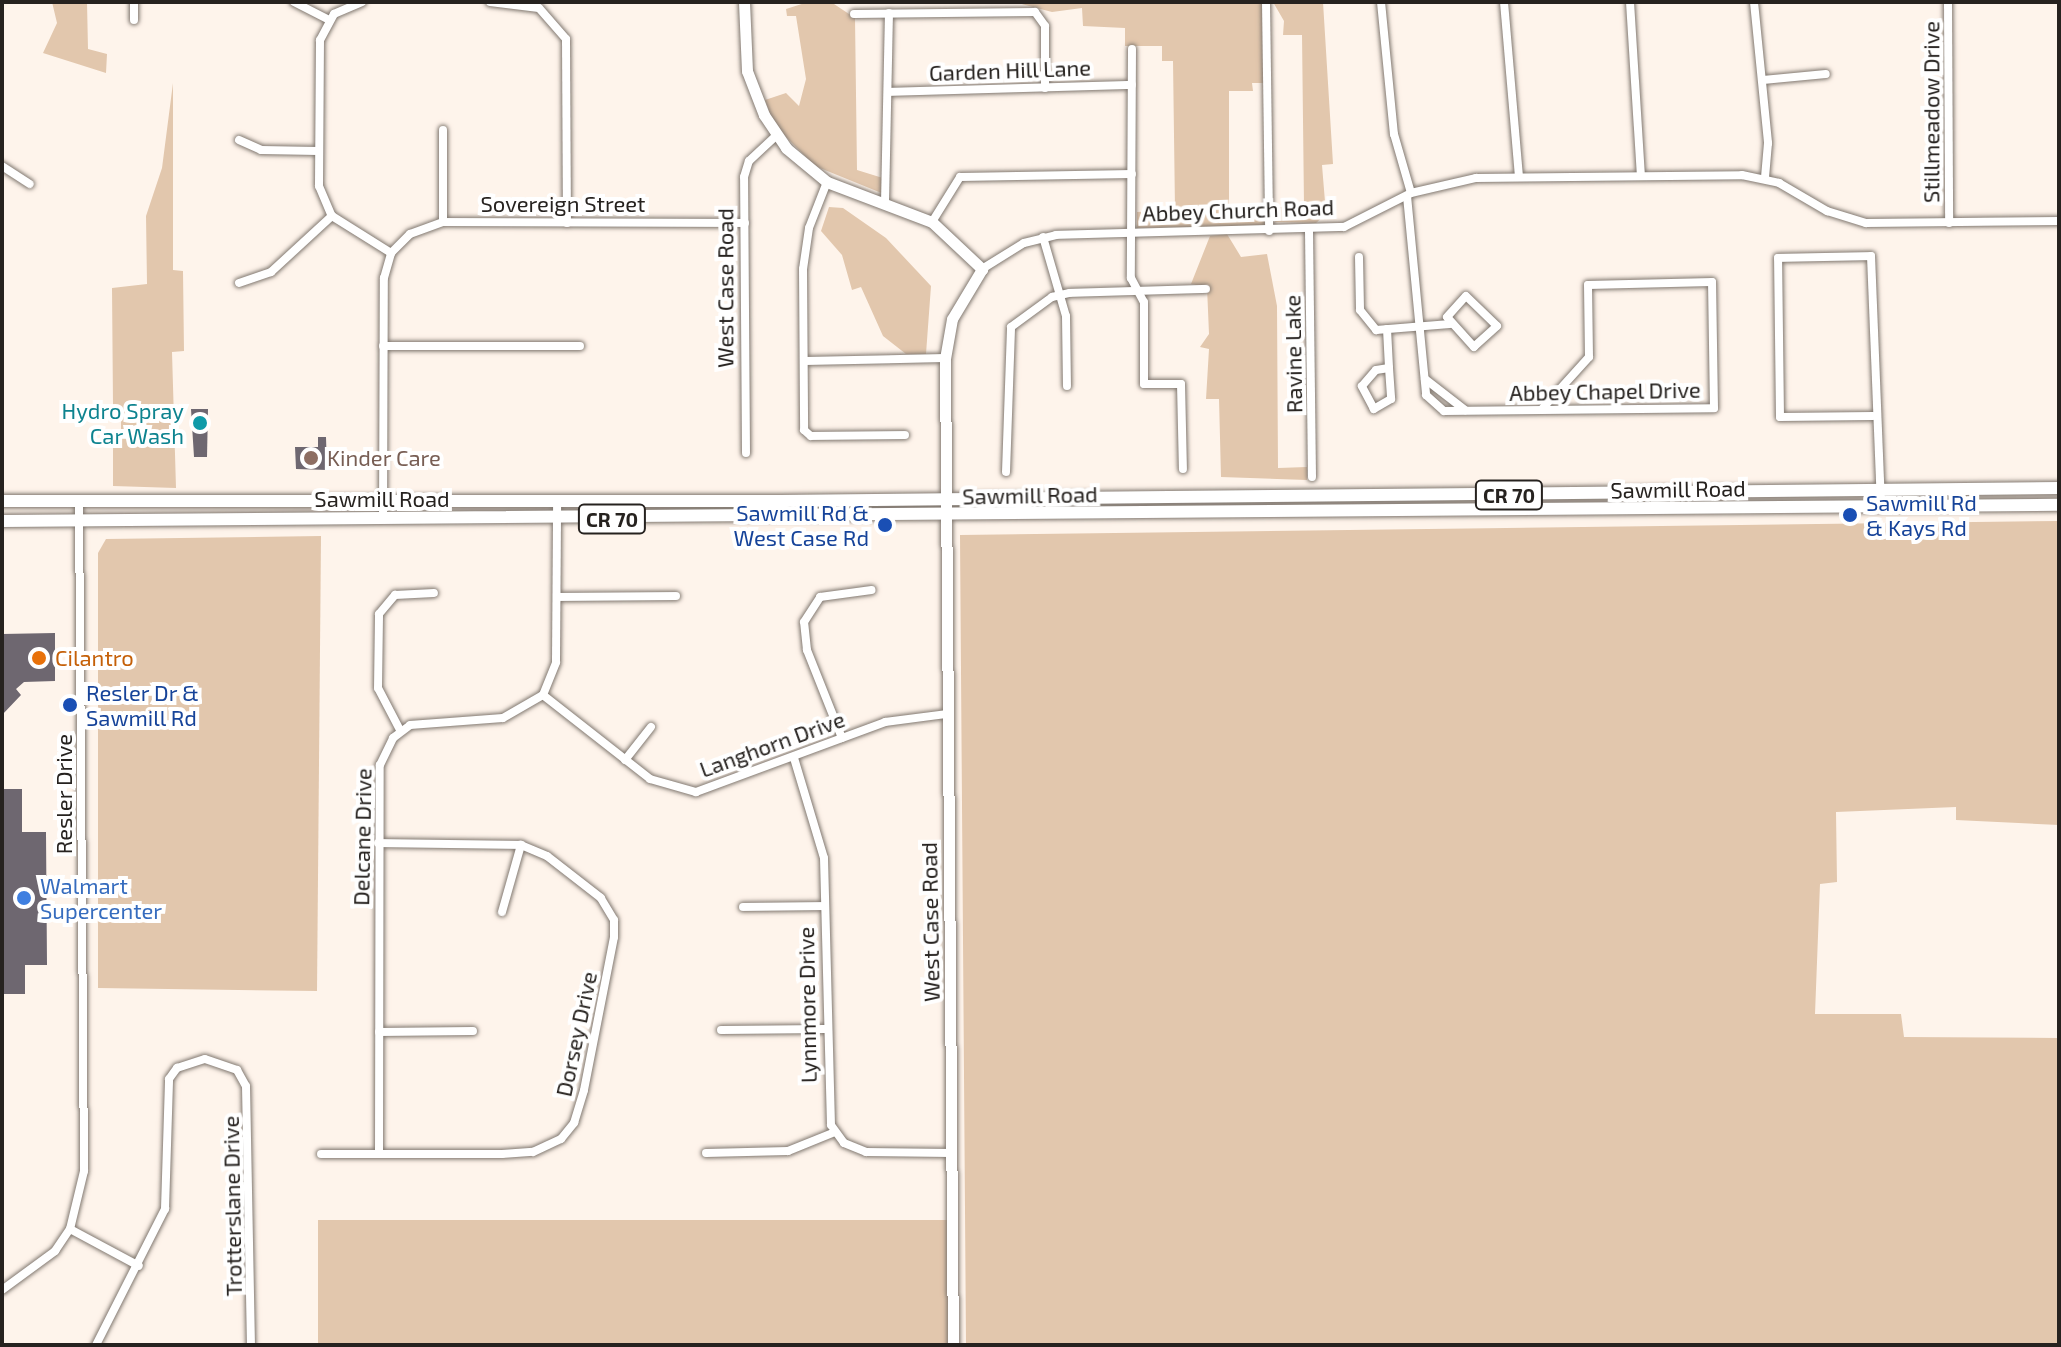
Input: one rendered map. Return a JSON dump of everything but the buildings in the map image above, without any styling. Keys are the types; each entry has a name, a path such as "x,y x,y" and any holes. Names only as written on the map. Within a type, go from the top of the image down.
{"main road":[{"path":"744,2 747,71 776,136 827,182 932,222 982,269 952,319 945,358 946,499"},
{"name":"Sawmill Road","path":"2,501 557,502 2059,488"},
{"name":"West Case Road","path":"946,499 953,1345"},
{"name":"Sawmill Road","path":"2,521 2059,505"}],"street":[{"path":"134,2 134,20"},
{"path":"294,2 329,20"},
{"path":"362,2 329,20 319,50 318,151 321,197 332,216 391,253 384,278 383,519"},
{"path":"490,2 531,5 558,23 569,56 567,223"},
{"path":"1266,2 1269,231"},
{"name":"Abbey Chapel Drive","path":"1381,2 1394,134 1409,194 1426,395 1437,408 1466,410 1714,408 1712,282 1588,285 1589,357 1542,409"},
{"path":"1504,2 1519,176"},
{"path":"1630,2 1641,175"},
{"path":"1754,2 1763,80 1765,179"},
{"name":"Stillmeadow Drive","path":"1948,2 1949,223"},
{"path":"854,14 1035,12 1045,26 1045,88"},
{"path":"885,203 889,13"},
{"path":"1132,49 1131,278 1139,291 1144,384 1181,384 1183,469"},
{"path":"1763,80 1826,74"},
{"name":"Garden Hill Lane","path":"889,92 1132,85"},
{"path":"443,130 443,222"},
{"name":"West Case Road","path":"746,453 746,168 776,136"},
{"path":"239,140 261,150 318,151"},
{"path":"2,166 30,184"},
{"path":"932,222 960,177 1132,174"},
{"name":"Abbey Church Road","path":"982,269 1043,237 1309,231 1355,224 1409,194 1453,180 1519,176 1641,175 1765,179 1844,218 1949,223 2059,221"},
{"path":"827,182 805,247 805,433 905,435"},
{"path":"239,283 280,265 332,216"},
{"name":"Sovereign Street","path":"391,253 410,234 443,222 745,223"},
{"name":"Ravine Lake","path":"1309,231 1312,477"},
{"path":"1043,237 1062,295 1067,386"},
{"path":"1873,416 1780,417 1778,258 1871,256 1873,416 1881,507"},
{"path":"1359,257 1360,310 1376,330 1450,324"},
{"path":"1006,472 1007,333 1062,295 1206,289"},
{"path":"1466,296 1497,326 1474,347 1450,324 1447,317 1466,296"},
{"path":"1387,329 1391,399 1374,409 1362,386 1376,370 1389,368"},
{"path":"383,346 580,346"},
{"path":"805,361 945,358"},
{"path":"1424,379 1466,410"},
{"name":"Resler Drive","path":"70,1229 84,1171 79,501"},
{"path":"434,593 395,595 379,614 378,688 400,730 435,719 503,718 543,695 556,662 557,502"},
{"path":"842,738 807,650 804,622 820,597 872,590"},
{"path":"558,597 676,596"},
{"name":"Langhorn Drive","path":"543,695 658,784 696,792 908,716 947,714"},
{"path":"625,760 651,727"},
{"name":"Delcane Drive","path":"379,1154 380,765 400,730"},
{"name":"Lynnmore Drive","path":"794,758 821,835 827,1108 835,1132"},
{"path":"378,843 521,845 502,912"},
{"name":"Dorsey Drive","path":"321,1154 533,1152 571,1129 614,937 611,911 547,856 521,845"},
{"path":"743,907 824,906"},
{"path":"721,1030 825,1029"},
{"path":"379,1032 473,1031"},
{"name":"Trotterslane Drive","path":"139,1266 165,1209 169,1079 177,1068 205,1059 237,1070 248,1104 251,1345"},
{"path":"706,1153 788,1151 835,1132 866,1152 951,1153"},
{"path":"2,1290 34,1271 70,1229 139,1266 96,1345"}],"shaded area":[{"path":"52,2 87,2 88,49 107,54 106,73 43,53 57,23"},
{"path":"808,2 831,2 855,18 857,170 886,179 884,194 815,166 774,125 765,100 786,93 799,106 806,79 796,16 787,16 786,9"},
{"path":"1014,2 1262,2 1263,83 1252,83 1253,91 1229,91 1229,208 1265,208 1265,226 1137,228 1137,212 1175,210 1173,61 1162,61 1162,46 1125,46 1125,28 1083,26 1082,8 1052,12"},
{"path":"1273,2 1323,2 1333,164 1322,165 1326,214 1316,223 1275,222 1279,207 1304,206 1302,35 1283,35 1284,21"},
{"path":"173,83 173,270 183,271 184,351 172,352 176,488 113,486 113,433 121,432 121,407 113,406 112,288 147,284 146,216 162,168"},
{"path":"829,207 843,208 886,238 931,286 926,354 906,354 883,336 861,287 852,290 842,255 821,231"},
{"path":"1227,234 1241,257 1267,254 1277,306 1278,468 1307,467 1307,480 1221,477 1219,399 1206,399 1209,349 1200,347 1209,334 1207,287 1191,284 1210,236"},
{"path":"2059,521 2059,825 1956,820 1956,807 1836,812 1837,882 1820,884 1815,1014 1901,1014 1904,1037 2059,1038 2059,1345 966,1345 960,535"},
{"path":"321,536 317,991 98,988 98,553 106,539"},
{"path":"318,1220 948,1220 948,1345 318,1345"}],"place":[{"name":"Hydro Spray Car Wash","path":"200,423"},
{"name":"Kinder Care","path":"311,458"},
{"name":"Sawmill Rd & Kays Rd","path":"1850,515"},
{"name":"Sawmill Rd & West Case Rd","path":"885,525"},
{"name":"Cilantro","path":"39,658"},
{"name":"Resler Dr & Sawmill Rd","path":"70,705"},
{"name":"Walmart Supercenter","path":"24,898"}]}
